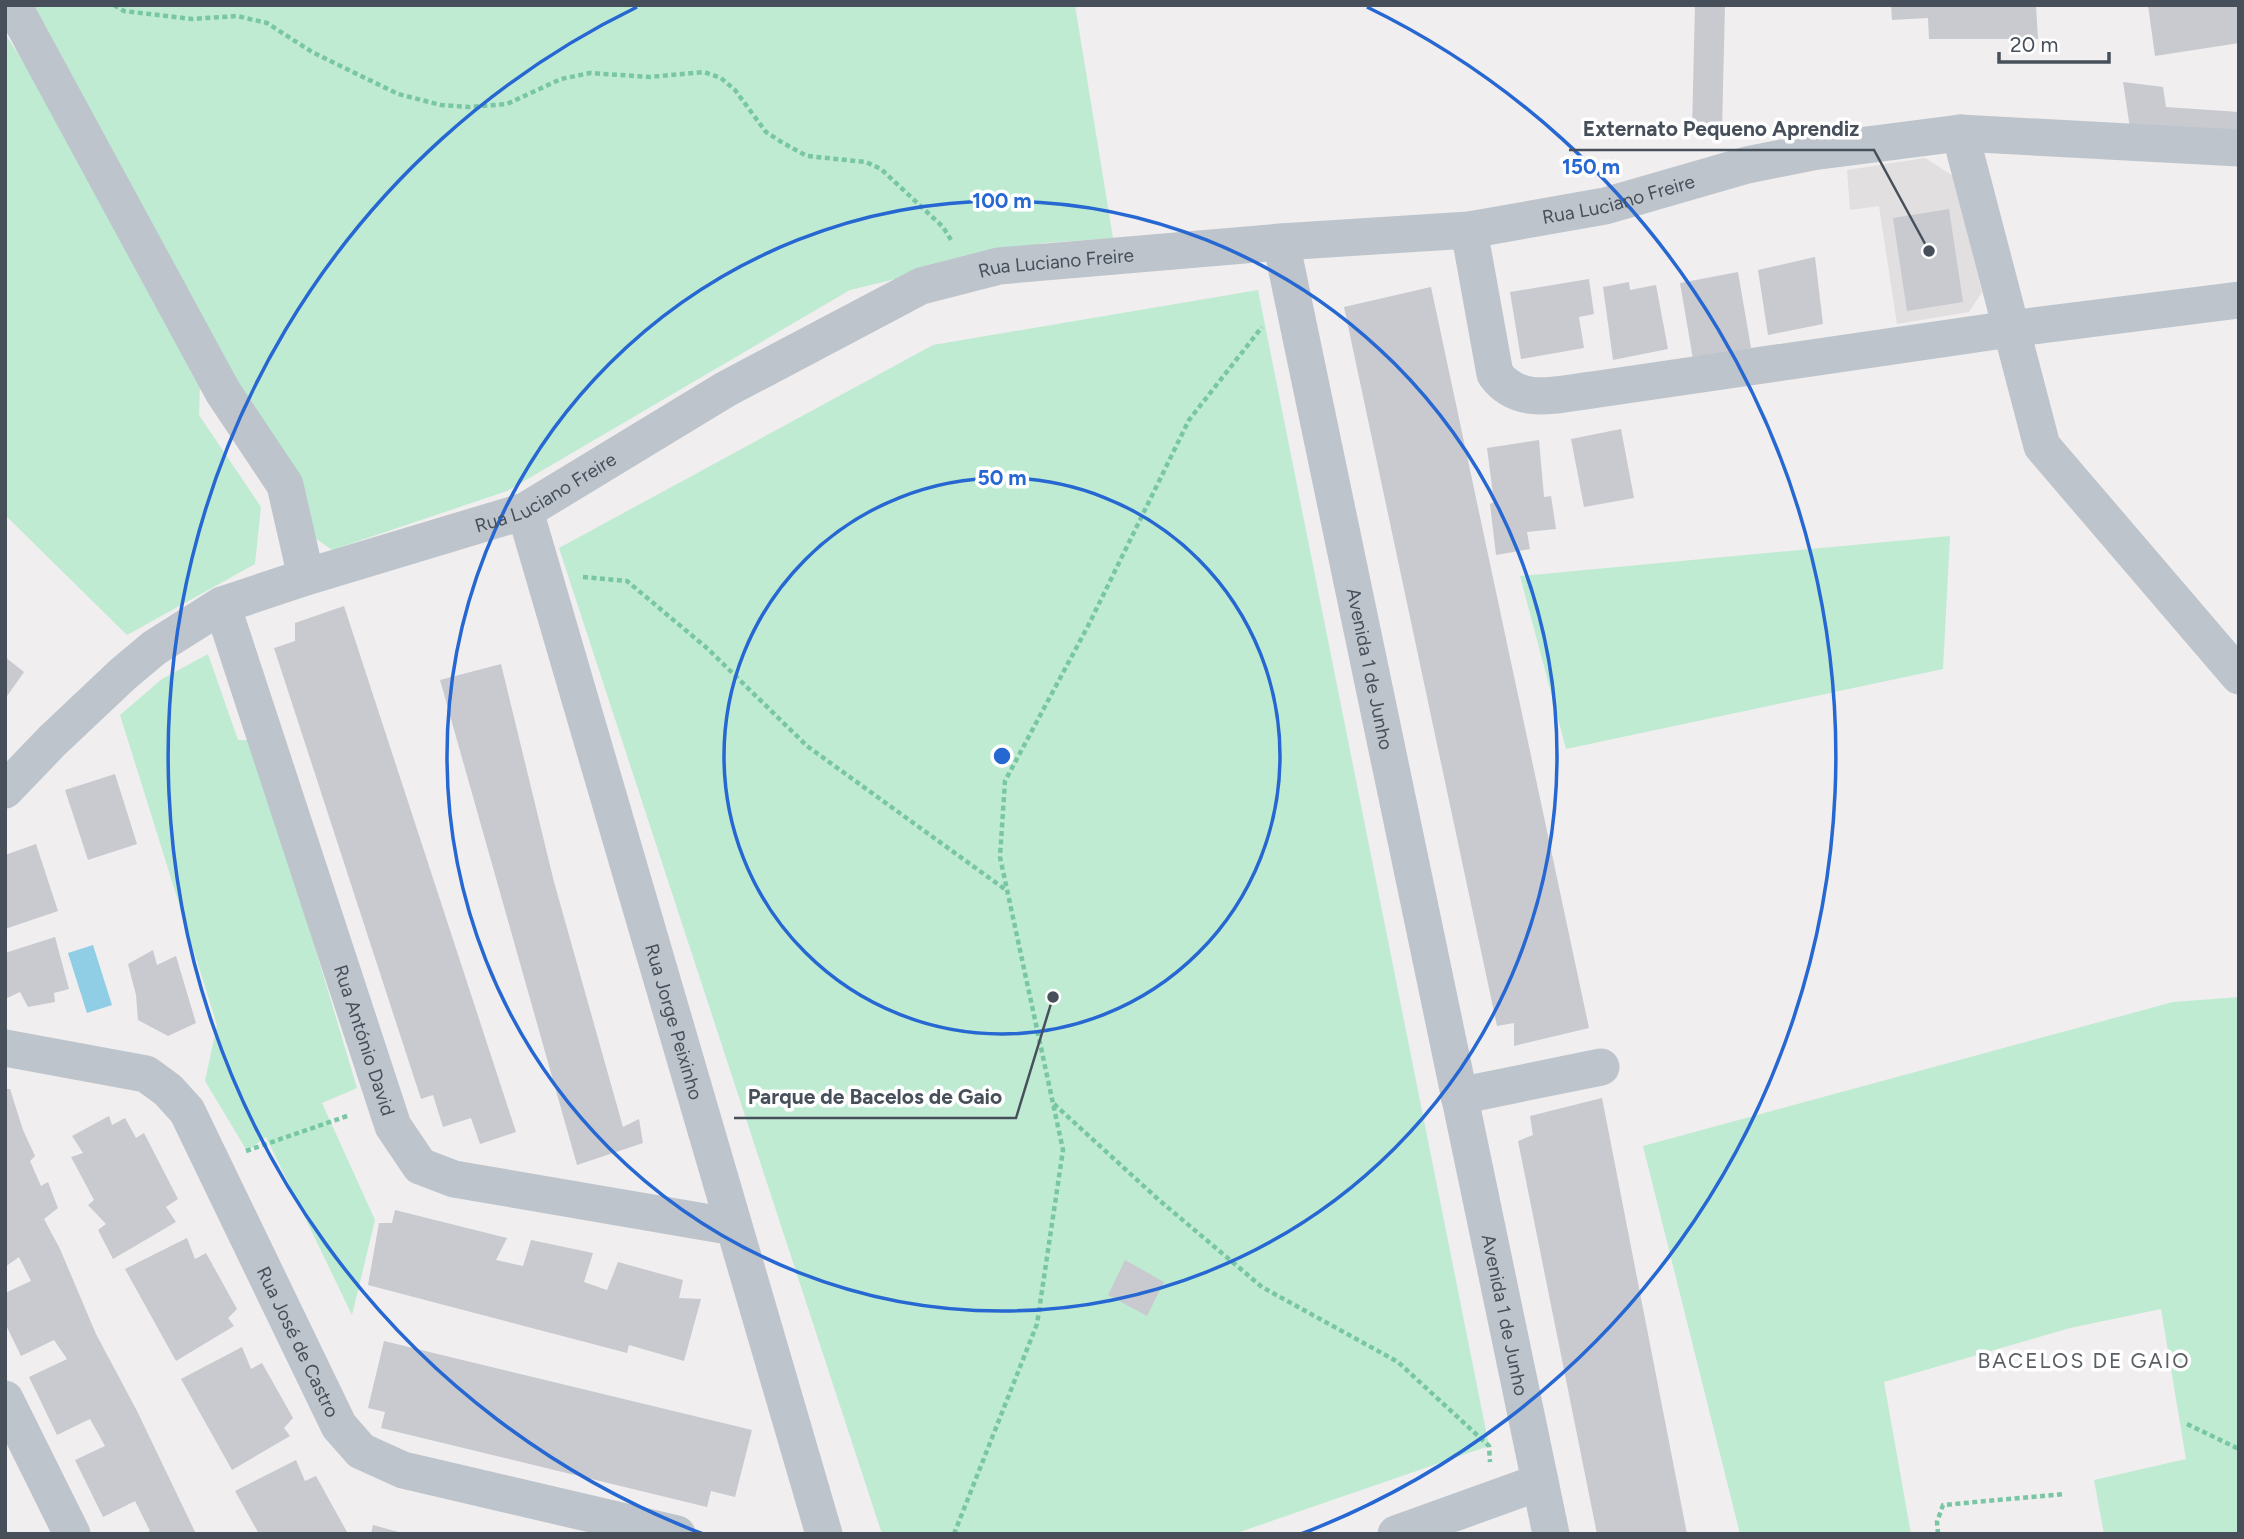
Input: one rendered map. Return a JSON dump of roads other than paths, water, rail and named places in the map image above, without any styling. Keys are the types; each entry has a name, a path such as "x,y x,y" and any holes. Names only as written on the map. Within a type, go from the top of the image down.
{"street":[{"path":"13,5 223,392 285,485 306,577"},
{"path":"1960,133 2042,446 2239,676"},
{"name":"Rua Luciano Freire","path":"5,790 123,674 154,648 222,605 525,511 726,389 921,286 999,266 1281,242 1469,230 1605,206 1747,165 1812,152 1960,133 2239,148"},
{"path":"1469,230 1495,374 1504,386 1518,394 1538,396 2010,328 2239,300"},
{"name":"Avenida 1 de Junho","path":"1281,242 1551,1534"},
{"name":"Rua Jorge Peixinho","path":"525,511 824,1534"},
{"name":"Rua António David","path":"222,605 393,1126 420,1166 453,1179 734,1227"},
{"name":"Rua José de Castro","path":"5,1048 146,1074 168,1090 187,1111 339,1426 361,1451 403,1470 677,1534"},
{"path":"1459,1096 1601,1067"},
{"path":"5,1399 72,1534"},
{"path":"1396,1534 1540,1482"}],"water":[{"path":"93,945 112,1005 87,1013 68,953"}],"place":[{"name":"Externato Pequeno Aprendiz","path":"1929,251"},
{"name":"Parque de Bacelos de Gaio","path":"1053,997"}],"district":[{"name":"BACELOS DE GAIO","path":"2084,1360"}]}
